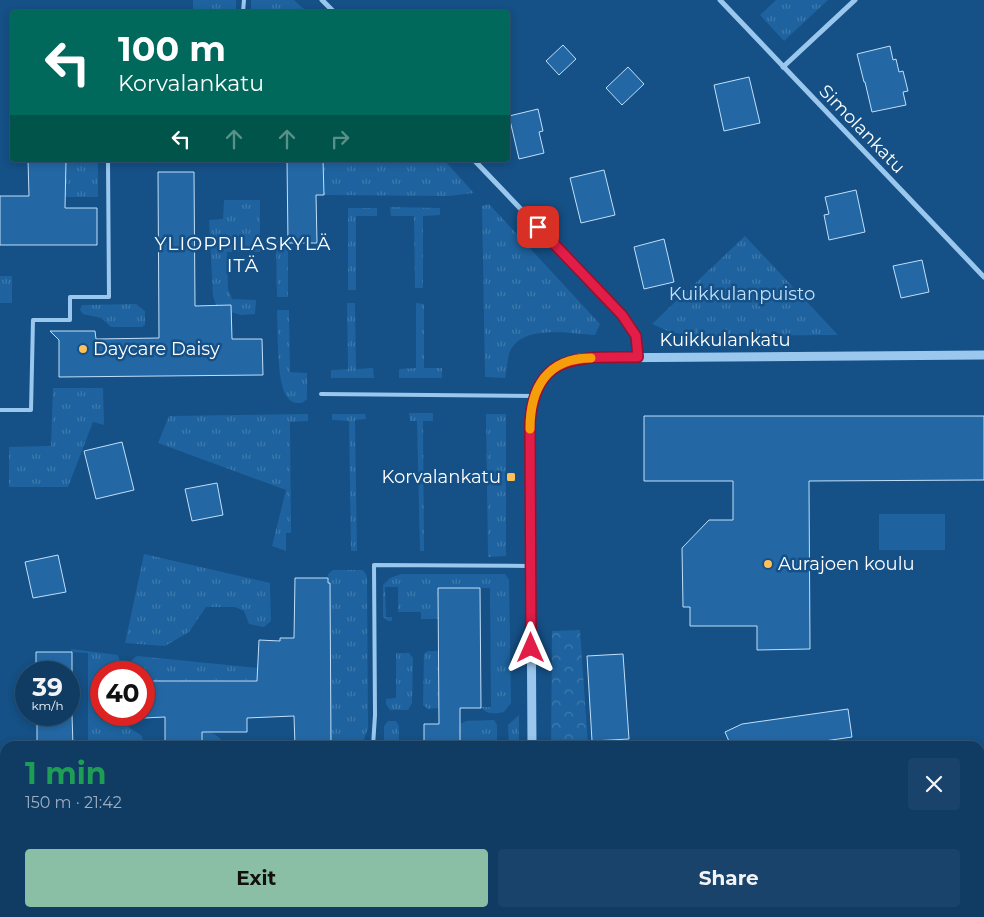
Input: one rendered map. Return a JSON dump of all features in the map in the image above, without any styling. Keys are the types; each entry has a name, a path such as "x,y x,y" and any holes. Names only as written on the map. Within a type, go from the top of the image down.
{"street":[{"path":"322,0 332,10"},
{"name":"Simolankatu","path":"720,0 984,276"},
{"path":"783,67 855,0"},
{"path":"476,162 622,315 636,336 638,357"},
{"name":"Kuikkulankatu","path":"532,741 530,421 534,396 548,373 564,362 579,358 984,355"}],"lane":[{"path":"0,410 31,410 33,320 70,320 70,298 108,297 108,162"},
{"path":"321,394 534,396"},
{"path":"373,741 375,715 374,565 531,566"}],"green space":[{"path":"193,0 236,0 236,10 193,10"},
{"path":"251,0 294,0 305,10 251,10"},
{"path":"776,0 828,0 784,41 760,15"},
{"path":"66,162 98,162 98,197 42,197 42,193 65,193"},
{"path":"323,162 446,162 474,193 448,196 324,195"},
{"path":"224,200 260,200 260,252 227,252 228,289 232,299 256,300 255,314 241,315 231,312 231,305 216,305 213,296 209,220 223,219"},
{"path":"489,204 600,324 595,335 547,332 524,338 515,344 509,354 505,378 485,377 482,206"},
{"path":"390,207 440,208 440,215 423,216 423,288 415,288 414,216 391,216"},
{"path":"348,208 377,208 377,216 356,216 356,290 348,290"},
{"name":"Kuikkulanpuisto","path":"745,236 838,335 693,336 670,332 652,324"},
{"path":"276,239 288,239 288,297 277,297"},
{"path":"0,276 12,276 12,303 0,303"},
{"path":"347,303 355,303 356,369 373,368 374,378 331,378 331,370 348,369"},
{"path":"416,303 424,304 424,368 442,368 442,378 399,378 399,369 416,368"},
{"path":"136,304 145,311 145,325 142,327 111,327 101,318 83,314 80,310 82,305"},
{"path":"277,310 289,310 290,372 307,373 307,399 302,403 290,400 284,392 281,382 278,357"},
{"path":"53,388 103,388 104,425 93,422 68,487 9,487 9,447 51,446"},
{"path":"409,413 433,413 433,421 423,421 424,551 420,551 417,421 410,421"},
{"path":"308,414 308,421 290,422 291,533 286,533 286,551 272,546 286,490 158,443 169,416"},
{"path":"332,414 365,414 366,419 355,420 357,551 351,551 349,421 332,420"},
{"path":"486,414 506,414 506,556 488,557"},
{"path":"879,514 945,514 945,550 879,550"},
{"path":"144,554 270,583 271,621 264,627 249,624 244,611 235,607 206,607 189,632 165,646 125,643"},
{"path":"333,570 363,570 367,576 368,728 363,741 331,741 328,574"},
{"path":"401,574 505,574 509,580 511,703 504,712 491,713 481,707 491,707 490,588 438,588 438,619 421,619 421,612 398,612 398,587 385,587 386,617 392,617 392,621 388,621 383,617 383,585 390,578"},
{"path":"580,630 588,741 551,741 552,631"},
{"path":"71,649 118,655 120,661 90,661 90,726 127,726 142,736 143,741 88,741 88,653 71,652"},
{"path":"428,651 438,651 439,708 428,709 423,705 424,654"},
{"path":"396,653 409,653 413,658 412,703 408,710 390,710 386,704 386,699 396,698"},
{"path":"137,656 279,670 279,680 155,681 155,661 131,661"},
{"path":"519,715 519,741 509,741 508,725"},
{"path":"494,720 497,725 497,741 460,741 460,724 466,721"},
{"path":"388,721 396,721 399,726 399,741 384,741 384,726"},
{"path":"202,732 216,735 222,741 202,741"}],"building":[{"path":"563,45 576,59 559,75 546,61"},
{"path":"890,46 893,60 896,59 899,72 903,71 908,91 903,92 906,105 872,112 857,54"},
{"path":"628,67 644,84 622,105 606,88"},
{"path":"749,77 760,123 724,131 714,85"},
{"path":"538,109 543,131 539,132 544,153 519,159 510,116"},
{"path":"28,162 66,162 65,208 97,208 97,245 0,245 0,196 29,196"},
{"path":"287,162 323,162 324,195 316,195 317,243 288,243"},
{"path":"604,170 615,215 581,223 570,178"},
{"path":"158,172 194,172 195,306 231,305 232,339 262,339 263,375 59,377 59,340 50,331 95,331 96,339 159,338"},
{"path":"856,190 865,232 829,240 824,215 829,214 825,197"},
{"path":"664,239 674,282 644,289 634,247"},
{"path":"922,260 929,292 901,298 893,266"},
{"path":"644,416 984,416 984,480 809,481 810,649 757,650 757,626 690,626 690,607 683,607 682,548 709,520 733,520 733,481 644,481"},
{"path":"122,442 134,490 96,499 84,451"},
{"path":"217,483 223,515 192,521 185,489"},
{"path":"58,555 66,592 33,598 25,562"},
{"path":"295,578 328,578 328,583 330,583 331,741 295,741 294,716 247,718 247,732 202,732 202,741 165,741 165,717 155,717 155,681 257,681 259,640 280,641 280,638 294,638"},
{"path":"438,588 480,588 481,708 460,708 460,741 424,741 424,724 439,724"},
{"path":"36,652 72,652 72,661 36,661"},
{"path":"623,654 629,739 592,741 587,656"},
{"path":"848,709 852,737 824,741 729,741 725,732 742,724"},
{"path":"37,726 72,726 73,741 37,741"}],"slow traffic":[{"path":"530,429 531,408 534,396 548,373 564,362 579,358 591,358"}],"place":[{"name":"Daycare Daisy","path":"83,349"},
{"name":"Korvalankatu","path":"511,477"},
{"name":"Aurajoen koulu","path":"768,564"}],"district":[{"name":"YLIOPPILASKYLÄ ITÄ","path":"243,254"}],"route":[{"path":"531,648 530,421 534,396 548,373 564,362 579,358 638,357 636,336 622,315 538,227"}]}
